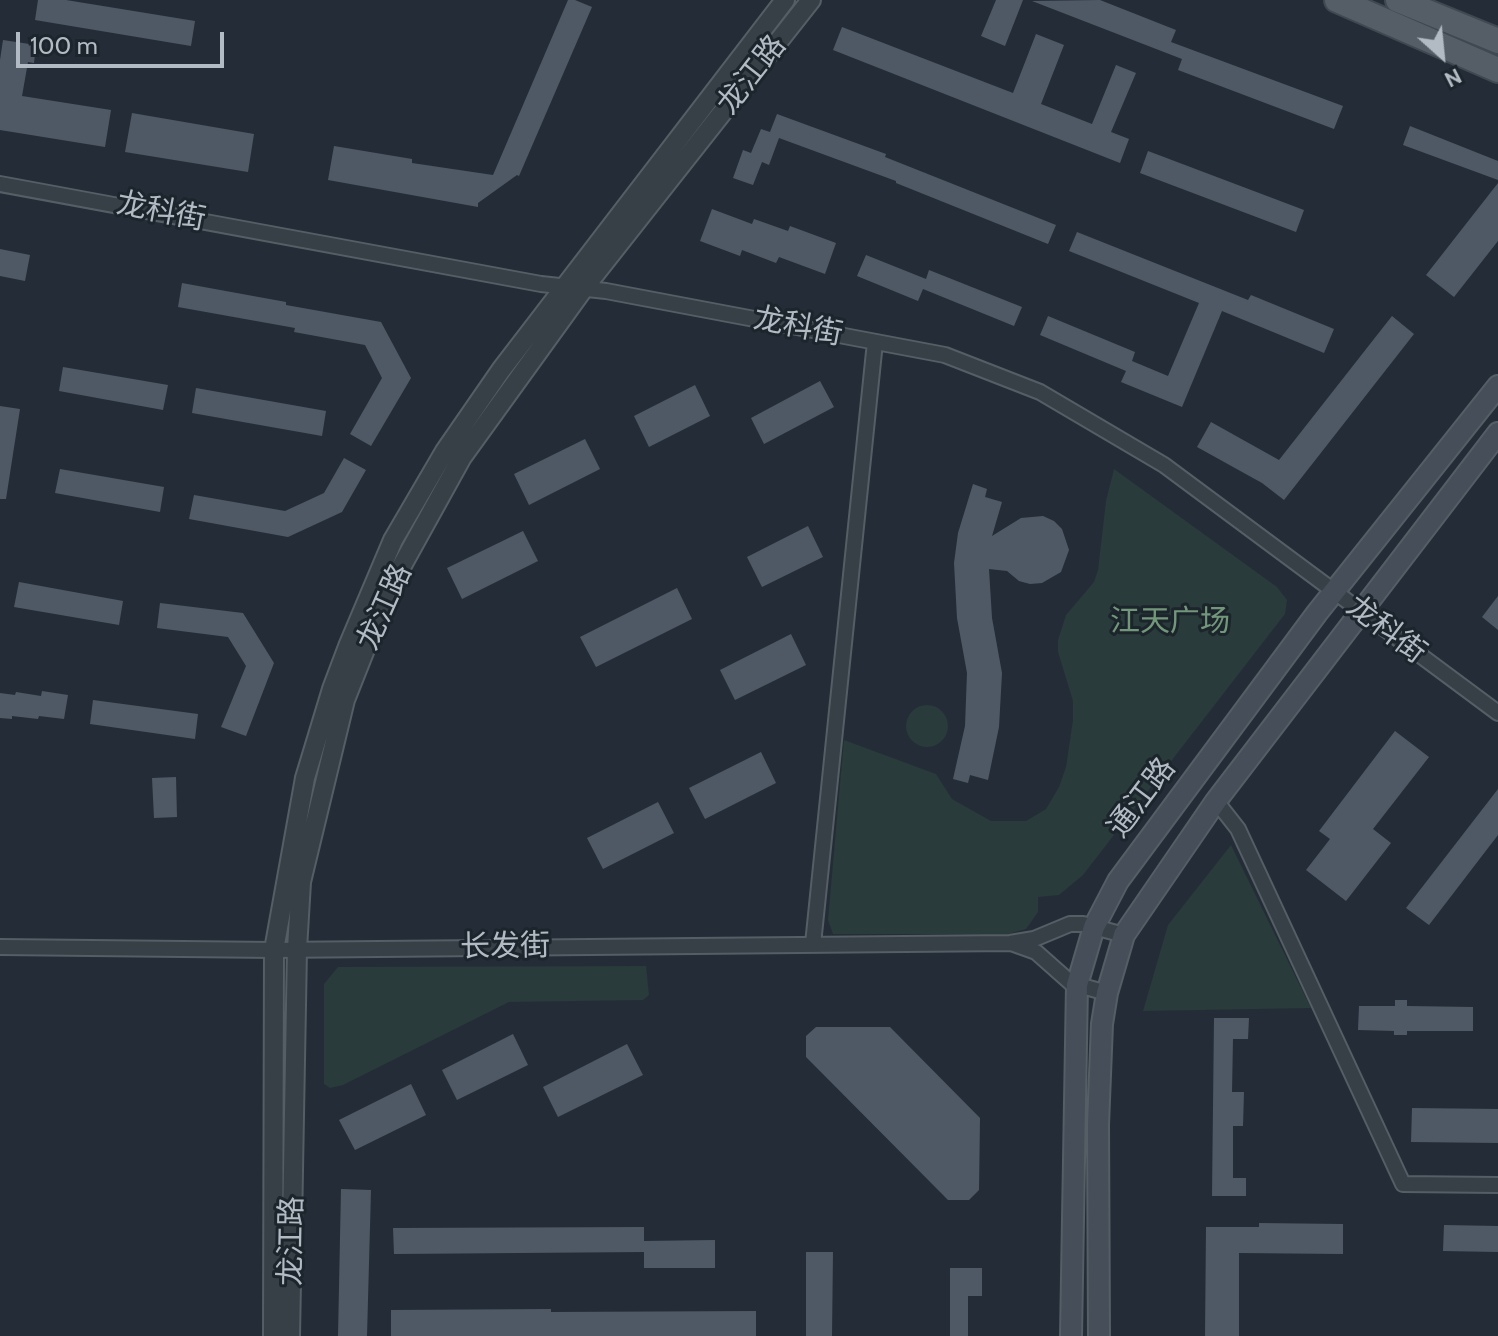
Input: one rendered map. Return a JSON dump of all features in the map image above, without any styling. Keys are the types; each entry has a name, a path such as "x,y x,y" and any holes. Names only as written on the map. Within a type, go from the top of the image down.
{"main road":[{"path":"1337,0 1498,70"},
{"path":"1398,0 1498,41"},
{"name":"通江路","path":"1071,1336 1077,985 1094,927 1118,881 1334,592 1498,386"},
{"name":"通江路","path":"1099,1336 1098,1125 1102,1024 1107,993 1124,935 1216,801 1498,433"}],"street":[{"name":"龙江路","path":"290,1336 301,882 345,700 389,589 462,457 575,287 785,0"},
{"name":"龙江路","path":"273,1336 274,950 305,778 332,689 393,540 445,451 501,370 575,287 811,0"},
{"name":"龙科街","path":"0,184 945,355 1040,392 1164,465 1498,713"},
{"path":"813,944 875,342"},
{"path":"1216,801 1238,829 1403,1184 1498,1185"},
{"name":"长发街","path":"0,947 274,950 1010,943 1034,939 1070,924 1124,935"},
{"name":"长发街","path":"1010,943 1036,952 1077,985 1107,993"}],"green space":[{"name":"江天广场","path":"1114,469 1277,587 1287,600 1285,614 1083,875 1059,895 1038,897 1038,912 1026,929 1008,934 833,934 828,920 844,740 936,774 952,799 991,821 1026,821 1046,809 1066,767 1073,720 1073,701 1058,652 1058,640 1066,615 1094,582 1098,570 1106,501"},
{"path":"927,705 942,711 948,726 942,741 927,747 912,741 906,726 912,711"},
{"path":"1231,845 1311,1008 1143,1011 1168,925"},
{"path":"646,966 649,995 643,1000 509,1002 343,1085 330,1088 324,1084 324,984 338,967"}],"building":[{"path":"38,0 66,0 195,21 191,46 35,20"},
{"path":"568,0 592,7 519,176 478,203 478,207 328,180 334,146 412,159 412,163 493,175"},
{"path":"996,0 1023,0 1005,46 981,36"},
{"path":"1100,0 1176,30 1171,42 1343,106 1334,129 1178,70 1182,59 1032,1"},
{"path":"842,27 1013,93 1036,34 1064,45 1041,104 1092,124 1116,65 1136,73 1111,132 1129,139 1120,163 833,50"},
{"path":"3,40 36,45 34,63 28,62 22,96 111,110 105,147 0,130"},
{"path":"132,113 254,134 248,172 125,152"},
{"path":"777,114 886,154 885,157 1056,225 1048,244 896,181 779,138 769,165 762,162 753,185 733,178 743,150 751,153 761,129 770,132"},
{"path":"1410,126 1498,161 1498,180 1403,145"},
{"path":"1148,151 1304,210 1296,232 1140,173"},
{"path":"1498,183 1498,241 1454,297 1426,275"},
{"path":"712,209 752,224 754,219 788,231 790,226 836,243 825,274 779,257 776,263 742,250 740,256 700,241"},
{"path":"1077,232 1248,300 1251,295 1334,329 1324,353 1222,311 1182,407 1121,382 1126,371 1040,335 1048,316 1135,352 1132,361 1168,376 1199,303 1069,251"},
{"path":"0,249 30,255 25,281 0,276"},
{"path":"866,255 926,279 929,270 1022,307 1014,326 923,289 918,301 857,276"},
{"path":"182,283 381,322 411,378 371,446 350,434 382,378 365,345 294,332 295,328 178,307"},
{"path":"1392,316 1414,334 1284,500 1262,483 1197,447 1211,422 1279,460"},
{"path":"63,367 168,385 163,410 59,391"},
{"path":"820,381 834,407 764,444 751,418"},
{"path":"695,385 710,416 649,447 634,416"},
{"path":"196,388 326,411 322,436 192,413"},
{"path":"0,406 20,409 6,499 0,499"},
{"path":"585,439 600,469 529,505 514,474"},
{"path":"344,458 366,470 342,512 288,537 189,519 194,495 285,511 324,493"},
{"path":"60,469 164,487 160,512 55,493"},
{"path":"973,484 987,489 985,497 1002,502 992,536 1021,518 1043,516 1062,529 1069,550 1061,572 1042,583 1030,584 1019,581 1007,571 989,569 992,618 1002,673 999,727 988,780 970,775 968,783 953,779 965,726 967,673 957,618 954,563 958,533"},
{"path":"808,526 823,557 762,587 747,557"},
{"path":"523,531 538,561 462,599 447,568"},
{"path":"19,582 123,601 119,625 14,607"},
{"path":"677,588 692,619 596,667 580,637"},
{"path":"1498,596 1498,630 1482,617"},
{"path":"160,603 243,613 274,663 246,736 221,727 246,666 228,637 157,628"},
{"path":"791,634 806,665 735,700 720,670"},
{"path":"42,691 68,695 64,719 39,716 38,719 0,718 0,693 41,696"},
{"path":"93,700 198,714 195,739 90,724"},
{"path":"1395,731 1429,757 1373,829 1391,843 1346,901 1306,870 1330,839 1319,831"},
{"path":"761,752 776,783 705,819 689,788"},
{"path":"176,777 177,817 154,818 152,778"},
{"path":"1498,789 1498,835 1429,925 1406,908"},
{"path":"658,802 674,833 603,869 587,838"},
{"path":"1395,1000 1407,1000 1407,1006 1473,1007 1473,1031 1407,1031 1407,1035 1394,1035 1394,1031 1358,1030 1359,1006 1395,1006"},
{"path":"1214,1018 1249,1018 1248,1039 1233,1039 1232,1092 1244,1092 1243,1126 1233,1126 1233,1178 1246,1178 1246,1196 1212,1196"},
{"path":"816,1027 890,1027 980,1118 979,1190 969,1200 948,1200 806,1057 806,1036"},
{"path":"513,1034 528,1065 457,1100 442,1070"},
{"path":"627,1044 643,1075 558,1117 543,1087"},
{"path":"411,1084 426,1115 355,1150 339,1120"},
{"path":"1412,1108 1498,1109 1498,1143 1411,1142"},
{"path":"341,1189 371,1190 367,1336 338,1336"},
{"path":"1259,1223 1343,1224 1343,1254 1239,1253 1239,1336 1205,1336 1206,1227 1259,1227"},
{"path":"1444,1225 1498,1226 1498,1252 1443,1251"},
{"path":"644,1227 644,1241 715,1240 715,1268 644,1268 644,1252 394,1254 393,1228"},
{"path":"806,1252 833,1252 832,1336 806,1336"},
{"path":"950,1268 982,1268 982,1296 968,1296 968,1336 950,1336"},
{"path":"551,1309 551,1312 756,1311 756,1336 391,1336 391,1310"}]}
